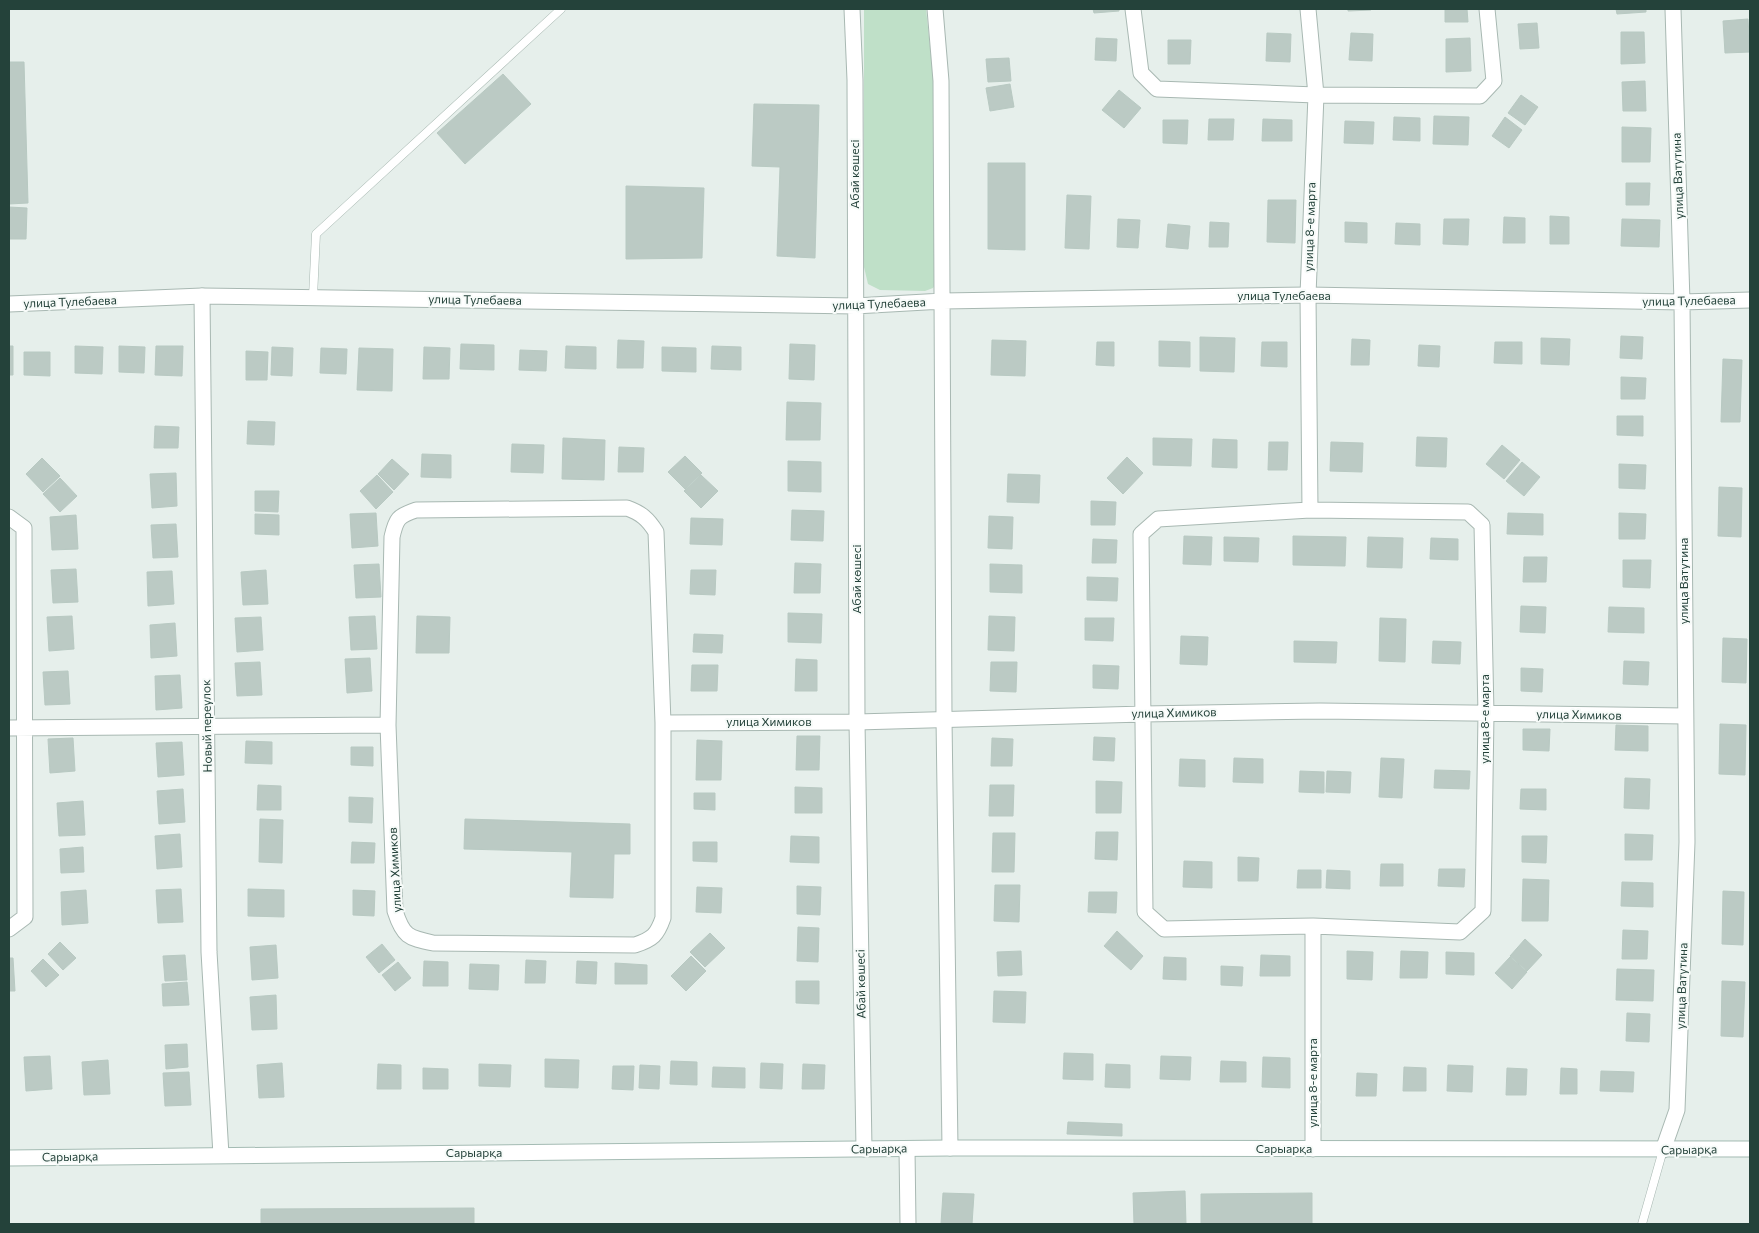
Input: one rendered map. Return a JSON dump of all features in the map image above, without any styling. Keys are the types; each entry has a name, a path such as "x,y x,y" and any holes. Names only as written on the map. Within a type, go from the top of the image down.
{"street":[{"name":"Абай көшесі","path":"852,9 855,90 857,722 864,1149"},
{"path":"934,9 941,82 944,719 950,1148"},
{"path":"1133,9 1141,73 1157,89 1316,95 1480,96 1494,81 1487,9"},
{"name":"улица 8-е марта","path":"1308,9 1316,95 1308,295 1310,510"},
{"name":"улица Ватутина","path":"1663,1150 1677,1110 1687,842 1682,302 1673,9"},
{"name":"улица Тулебаева","path":"9,304 202,296 855,306 943,301 1308,295 1682,302 1750,300"},
{"name":"Новый переулок","path":"202,296 209,952 221,1155"},
{"name":"улица Химиков","path":"627,508 641,513 656,532 662,723 663,918 658,932 648,941 636,945 433,944 414,940 400,927 395,911 388,725 392,537 395,523 403,514 416,510 627,508"},
{"name":"улица 8-е марта","path":"1310,510 1468,512 1482,525 1486,714 1483,911 1460,932 1313,926 1164,929 1145,912 1141,534 1158,519 1310,510"},
{"path":"9,517 24,528 25,918 9,929"},
{"name":"улица Химиков","path":"662,723 857,722 1320,711 1685,716"},
{"path":"9,728 388,725"},
{"name":"улица 8-е марта","path":"1313,926 1313,1149"},
{"name":"Сарыарқа","path":"9,1158 950,1148 1750,1149"},
{"path":"907,1149 908,1224"}],"lane":[{"path":"313,297 316,234 561,9"},
{"path":"1642,1224 1663,1150"}],"green space":[{"path":"864,9 926,9 937,112 938,280 933,288 925,291 880,290 868,284 864,267"}],"building":[{"path":"1093,9 1119,9 1119,11 1094,13"},
{"path":"1348,9 1371,9 1371,10 1348,11"},
{"path":"1445,9 1467,9 1468,22 1445,22"},
{"path":"1616,9 1646,9 1646,12 1617,14"},
{"path":"1748,19 1750,52 1725,53 1723,21"},
{"path":"1537,23 1539,48 1520,49 1518,24"},
{"path":"1621,32 1644,32 1645,63 1621,64"},
{"path":"1267,33 1291,34 1290,62 1266,61"},
{"path":"1351,33 1373,34 1372,61 1349,60"},
{"path":"1096,38 1117,39 1116,61 1095,60"},
{"path":"1470,38 1471,71 1446,72 1446,39"},
{"path":"1168,40 1191,40 1190,64 1168,64"},
{"path":"1009,58 1011,81 988,82 986,59"},
{"path":"9,62 24,62 28,203 9,204"},
{"path":"503,74 531,104 465,164 437,133"},
{"path":"1645,81 1646,111 1623,111 1622,82"},
{"path":"1010,84 1014,107 990,111 986,88"},
{"path":"1119,90 1141,108 1124,128 1102,110"},
{"path":"1521,95 1538,107 1525,125 1508,113"},
{"path":"754,104 819,105 815,258 777,256 780,167 752,166"},
{"path":"1434,116 1469,117 1468,145 1433,144"},
{"path":"1394,117 1420,118 1420,141 1393,140"},
{"path":"1505,117 1522,130 1509,148 1492,136"},
{"path":"1209,119 1234,119 1233,140 1208,140"},
{"path":"1263,119 1292,120 1292,141 1262,141"},
{"path":"1163,120 1188,120 1187,144 1163,143"},
{"path":"1345,121 1374,122 1373,144 1344,143"},
{"path":"1622,127 1651,128 1650,162 1622,162"},
{"path":"988,163 1025,163 1025,250 988,249"},
{"path":"1626,183 1650,183 1649,205 1626,205"},
{"path":"626,186 704,188 702,258 626,259"},
{"path":"1067,195 1091,196 1089,249 1065,248"},
{"path":"1268,200 1296,200 1295,243 1267,242"},
{"path":"9,207 27,208 26,239 9,239"},
{"path":"1550,216 1569,217 1569,244 1550,244"},
{"path":"1504,217 1525,218 1525,243 1503,243"},
{"path":"1118,219 1140,220 1138,248 1117,247"},
{"path":"1444,219 1469,219 1468,245 1443,244"},
{"path":"1622,219 1660,220 1659,247 1621,246"},
{"path":"1210,222 1229,223 1228,247 1209,247"},
{"path":"1345,222 1367,223 1367,243 1345,242"},
{"path":"1396,223 1420,224 1420,245 1395,244"},
{"path":"1168,224 1190,226 1188,249 1166,247"},
{"path":"1621,336 1643,337 1642,359 1620,358"},
{"path":"1200,337 1235,338 1234,372 1200,371"},
{"path":"1541,338 1570,339 1569,365 1541,364"},
{"path":"1352,339 1370,340 1369,365 1351,365"},
{"path":"618,340 644,341 643,368 617,368"},
{"path":"992,340 1026,341 1025,376 991,375"},
{"path":"1159,341 1190,342 1190,367 1159,366"},
{"path":"1097,342 1114,342 1114,366 1096,365"},
{"path":"1262,342 1287,342 1287,367 1261,366"},
{"path":"1495,342 1522,342 1522,364 1494,363"},
{"path":"461,344 494,345 494,370 460,369"},
{"path":"790,344 815,345 814,380 789,379"},
{"path":"1419,345 1440,346 1439,367 1418,366"},
{"path":"9,346 13,346 13,375 9,375"},
{"path":"75,346 103,347 102,374 75,373"},
{"path":"119,346 145,347 144,373 119,372"},
{"path":"156,346 183,346 182,376 155,375"},
{"path":"566,346 596,347 596,369 565,368"},
{"path":"712,346 741,347 741,370 711,369"},
{"path":"272,347 293,348 292,376 271,375"},
{"path":"424,347 450,348 449,379 423,379"},
{"path":"662,347 696,348 696,372 662,371"},
{"path":"321,348 347,349 346,374 320,373"},
{"path":"359,348 393,349 392,391 357,390"},
{"path":"520,350 547,351 546,371 519,370"},
{"path":"246,351 268,352 267,380 246,380"},
{"path":"24,352 50,352 50,376 24,375"},
{"path":"1723,359 1742,360 1740,422 1721,422"},
{"path":"1621,377 1646,378 1645,399 1621,399"},
{"path":"787,402 821,403 820,440 786,440"},
{"path":"1617,416 1643,416 1643,436 1617,435"},
{"path":"248,421 275,422 274,445 247,444"},
{"path":"155,426 179,427 178,448 154,448"},
{"path":"1417,437 1447,438 1446,467 1416,466"},
{"path":"563,438 605,440 604,480 562,479"},
{"path":"1153,438 1192,439 1191,466 1153,465"},
{"path":"1213,439 1237,440 1237,468 1212,467"},
{"path":"1269,442 1288,442 1287,470 1268,470"},
{"path":"1331,442 1363,443 1362,472 1330,471"},
{"path":"512,444 544,445 543,473 511,472"},
{"path":"1502,445 1520,460 1504,479 1486,464"},
{"path":"619,447 644,448 643,472 618,472"},
{"path":"422,454 451,455 451,478 421,477"},
{"path":"685,456 702,473 685,489 668,472"},
{"path":"1127,457 1143,473 1123,494 1107,478"},
{"path":"42,458 60,476 43,492 26,474"},
{"path":"392,459 409,474 394,490 378,474"},
{"path":"788,461 821,462 821,492 788,491"},
{"path":"1522,462 1540,477 1524,496 1506,481"},
{"path":"1619,464 1646,465 1645,489 1619,488"},
{"path":"176,473 177,506 152,508 150,474"},
{"path":"1008,474 1040,475 1039,503 1007,502"},
{"path":"377,475 393,492 376,509 360,491"},
{"path":"701,475 718,491 701,508 684,491"},
{"path":"60,478 77,496 60,512 43,494"},
{"path":"1719,487 1742,488 1741,537 1718,536"},
{"path":"255,491 279,491 278,512 255,511"},
{"path":"1091,501 1116,502 1115,525 1091,525"},
{"path":"792,510 824,511 823,541 791,540"},
{"path":"376,513 378,546 352,548 350,514"},
{"path":"1508,513 1543,514 1543,535 1507,534"},
{"path":"1619,513 1646,514 1645,539 1619,539"},
{"path":"255,514 279,515 279,535 255,534"},
{"path":"76,515 78,549 52,550 50,517"},
{"path":"989,516 1013,517 1012,549 988,548"},
{"path":"691,518 723,519 722,545 690,544"},
{"path":"176,524 178,557 153,558 151,525"},
{"path":"1184,536 1212,537 1211,565 1183,564"},
{"path":"1293,536 1346,537 1345,566 1293,565"},
{"path":"1224,537 1259,538 1258,562 1224,561"},
{"path":"1368,537 1403,538 1402,568 1367,567"},
{"path":"1431,538 1458,539 1458,560 1430,559"},
{"path":"1093,539 1117,540 1116,563 1092,563"},
{"path":"1524,557 1547,557 1546,582 1523,582"},
{"path":"1623,560 1651,560 1650,588 1623,587"},
{"path":"795,563 821,564 820,593 794,593"},
{"path":"379,564 381,597 356,598 354,565"},
{"path":"990,564 1022,565 1022,593 990,592"},
{"path":"76,569 78,602 53,603 51,570"},
{"path":"266,570 268,604 243,605 241,572"},
{"path":"691,570 716,570 715,595 690,594"},
{"path":"172,571 174,604 148,606 147,572"},
{"path":"1087,577 1118,578 1117,601 1087,600"},
{"path":"1521,606 1546,607 1545,633 1520,632"},
{"path":"1609,607 1644,608 1644,633 1608,632"},
{"path":"788,613 822,614 821,643 788,642"},
{"path":"72,616 74,649 49,651 47,617"},
{"path":"375,616 377,649 351,650 349,617"},
{"path":"417,616 450,617 449,653 416,653"},
{"path":"989,616 1015,617 1014,651 988,650"},
{"path":"261,617 263,650 237,652 235,618"},
{"path":"1085,618 1114,618 1113,641 1085,640"},
{"path":"1380,618 1406,619 1405,662 1379,661"},
{"path":"175,623 177,656 151,658 150,625"},
{"path":"694,634 723,635 722,653 693,652"},
{"path":"1181,636 1208,637 1207,665 1180,664"},
{"path":"1723,638 1747,639 1746,683 1722,682"},
{"path":"1294,641 1337,642 1336,663 1294,662"},
{"path":"1433,641 1461,642 1460,664 1432,663"},
{"path":"370,658 372,691 347,693 345,659"},
{"path":"796,659 817,660 817,691 795,691"},
{"path":"1624,661 1649,662 1648,685 1623,684"},
{"path":"260,662 262,695 237,696 235,663"},
{"path":"991,662 1017,662 1016,692 990,691"},
{"path":"692,665 718,665 717,691 691,691"},
{"path":"1093,665 1119,666 1118,689 1093,688"},
{"path":"1521,668 1543,669 1542,692 1521,691"},
{"path":"68,671 70,704 45,705 43,672"},
{"path":"180,675 182,708 156,710 155,676"},
{"path":"1720,724 1746,725 1745,775 1719,774"},
{"path":"1616,725 1648,726 1648,751 1615,750"},
{"path":"1523,729 1550,729 1549,751 1523,750"},
{"path":"797,736 820,736 819,770 796,770"},
{"path":"1094,737 1115,738 1114,761 1093,760"},
{"path":"73,738 75,771 50,773 48,739"},
{"path":"992,738 1013,739 1012,766 991,766"},
{"path":"697,740 722,741 721,780 696,780"},
{"path":"246,741 272,742 272,764 245,763"},
{"path":"182,742 184,775 158,777 156,743"},
{"path":"351,747 373,747 373,766 351,765"},
{"path":"1234,758 1263,759 1263,783 1233,782"},
{"path":"1381,758 1404,759 1402,798 1379,797"},
{"path":"1180,759 1205,760 1205,787 1179,786"},
{"path":"1435,770 1470,771 1469,789 1434,788"},
{"path":"1300,771 1324,772 1324,793 1299,792"},
{"path":"1327,771 1351,772 1350,793 1326,792"},
{"path":"1625,778 1650,779 1649,809 1624,808"},
{"path":"1096,781 1122,782 1121,813 1096,813"},
{"path":"258,785 281,786 281,810 257,810"},
{"path":"990,785 1014,785 1013,816 989,816"},
{"path":"795,787 822,788 822,813 795,813"},
{"path":"183,789 185,822 159,824 157,791"},
{"path":"1521,789 1546,789 1546,810 1520,809"},
{"path":"694,793 715,793 715,810 694,809"},
{"path":"349,797 373,798 372,823 349,822"},
{"path":"83,801 85,835 59,836 57,803"},
{"path":"260,819 283,820 282,863 259,862"},
{"path":"465,819 630,824 630,854 614,854 613,898 570,897 572,852 464,849"},
{"path":"1096,832 1118,832 1117,860 1095,859"},
{"path":"993,833 1015,833 1014,872 992,872"},
{"path":"180,834 182,867 157,869 155,836"},
{"path":"1625,834 1653,835 1652,860 1625,860"},
{"path":"791,836 819,837 819,863 790,862"},
{"path":"1522,836 1547,836 1546,863 1522,862"},
{"path":"352,842 375,843 374,863 351,863"},
{"path":"693,842 717,842 717,862 693,861"},
{"path":"83,847 84,872 61,873 60,849"},
{"path":"1238,857 1259,858 1258,881 1238,881"},
{"path":"1184,861 1212,862 1212,888 1183,887"},
{"path":"1381,864 1403,864 1403,886 1380,886"},
{"path":"1439,869 1465,869 1464,887 1438,886"},
{"path":"1298,870 1321,870 1321,888 1297,888"},
{"path":"1327,870 1350,871 1350,889 1326,888"},
{"path":"1523,879 1549,880 1548,921 1522,921"},
{"path":"1622,882 1653,883 1653,907 1621,906"},
{"path":"995,885 1020,885 1019,922 994,921"},
{"path":"797,886 821,887 820,915 797,914"},
{"path":"697,887 722,888 721,913 696,912"},
{"path":"181,889 183,922 158,923 156,890"},
{"path":"248,889 284,890 284,917 248,916"},
{"path":"86,890 88,923 62,925 61,892"},
{"path":"353,890 375,891 374,916 353,915"},
{"path":"1723,891 1744,892 1743,945 1722,944"},
{"path":"1089,892 1117,892 1116,913 1088,912"},
{"path":"798,927 819,928 818,962 797,961"},
{"path":"1623,930 1648,931 1647,959 1622,959"},
{"path":"1117,931 1143,956 1131,970 1104,946"},
{"path":"710,933 725,948 705,967 690,952"},
{"path":"1525,939 1542,955 1527,971 1510,956"},
{"path":"60,942 76,958 63,970 48,954"},
{"path":"382,944 395,960 379,973 366,957"},
{"path":"276,945 278,978 252,980 250,947"},
{"path":"1021,951 1022,975 998,976 997,952"},
{"path":"1347,951 1373,952 1372,980 1347,979"},
{"path":"1401,951 1428,952 1427,978 1400,978"},
{"path":"1446,952 1474,953 1474,975 1446,974"},
{"path":"185,955 187,980 165,981 163,956"},
{"path":"1261,955 1290,956 1290,976 1260,976"},
{"path":"691,956 706,971 686,991 671,976"},
{"path":"1164,957 1186,958 1186,980 1163,979"},
{"path":"1510,957 1527,972 1512,989 1495,973"},
{"path":"9,958 13,958 15,991 9,991"},
{"path":"43,959 59,975 46,987 31,971"},
{"path":"526,960 546,961 545,983 525,983"},
{"path":"424,961 448,962 448,986 423,986"},
{"path":"577,961 597,962 596,984 576,983"},
{"path":"398,962 411,978 395,991 382,975"},
{"path":"615,963 647,965 647,984 615,984"},
{"path":"470,964 499,965 498,990 469,989"},
{"path":"1221,966 1243,967 1242,986 1221,985"},
{"path":"1617,969 1654,970 1653,1001 1616,1000"},
{"path":"796,981 819,981 819,1004 796,1003"},
{"path":"1722,981 1745,982 1743,1037 1721,1036"},
{"path":"187,982 189,1005 163,1006 162,984"},
{"path":"994,991 1026,992 1025,1023 993,1022"},
{"path":"276,995 277,1029 252,1030 250,997"},
{"path":"1627,1013 1650,1014 1649,1042 1626,1041"},
{"path":"187,1044 188,1067 166,1069 165,1045"},
{"path":"1064,1053 1093,1054 1093,1080 1063,1079"},
{"path":"50,1056 52,1089 26,1091 24,1057"},
{"path":"1161,1056 1191,1057 1190,1080 1160,1079"},
{"path":"1263,1057 1290,1058 1290,1088 1262,1087"},
{"path":"545,1059 579,1060 578,1088 545,1087"},
{"path":"108,1060 110,1094 84,1095 82,1062"},
{"path":"671,1061 697,1062 697,1085 670,1084"},
{"path":"1221,1061 1246,1062 1246,1082 1220,1082"},
{"path":"282,1063 284,1097 259,1098 257,1065"},
{"path":"761,1063 783,1064 782,1089 760,1088"},
{"path":"378,1064 401,1065 401,1089 377,1089"},
{"path":"479,1064 511,1065 510,1087 479,1086"},
{"path":"803,1064 825,1065 824,1089 802,1089"},
{"path":"1106,1064 1130,1065 1130,1088 1105,1087"},
{"path":"640,1065 660,1066 659,1089 639,1088"},
{"path":"1448,1065 1473,1066 1472,1092 1447,1091"},
{"path":"613,1066 634,1066 633,1090 612,1089"},
{"path":"713,1067 745,1068 745,1088 712,1087"},
{"path":"1404,1067 1426,1068 1426,1091 1403,1091"},
{"path":"423,1068 448,1069 448,1089 423,1089"},
{"path":"1507,1068 1527,1069 1526,1095 1506,1095"},
{"path":"1561,1068 1577,1069 1577,1094 1560,1094"},
{"path":"1601,1071 1634,1072 1633,1092 1600,1091"},
{"path":"189,1072 191,1105 165,1106 163,1073"},
{"path":"1357,1073 1377,1074 1376,1096 1356,1096"},
{"path":"1068,1122 1122,1124 1122,1136 1067,1134"},
{"path":"1185,1191 1186,1224 1134,1224 1133,1193"},
{"path":"943,1193 974,1194 972,1224 941,1224"},
{"path":"1312,1193 1312,1224 1201,1224 1201,1194"},
{"path":"474,1208 474,1224 261,1224 261,1209"}]}
